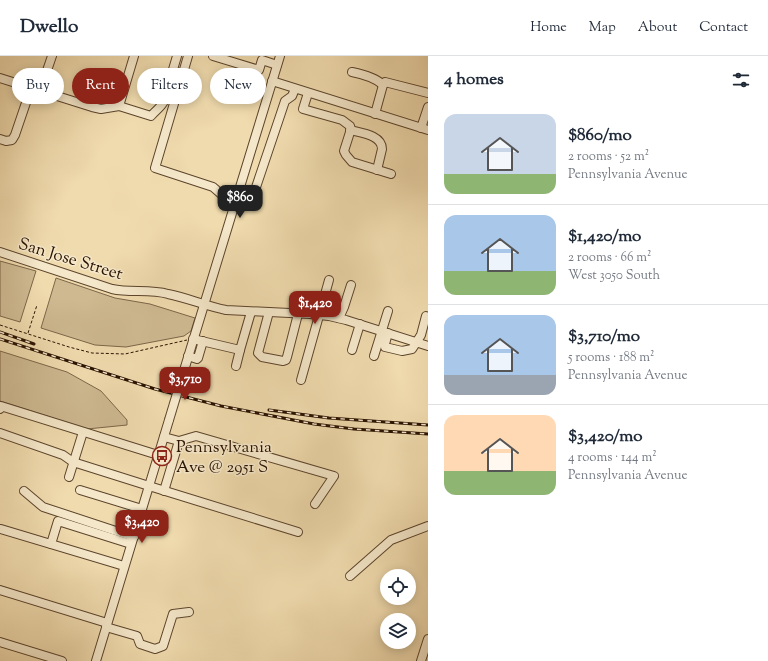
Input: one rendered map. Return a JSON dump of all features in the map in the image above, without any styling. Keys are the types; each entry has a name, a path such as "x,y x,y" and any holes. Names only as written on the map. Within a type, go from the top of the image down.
{"street":[{"path":"48,68 52,56"},
{"path":"119,106 134,56"},
{"path":"64,98 101,109 119,106 152,116 163,102 177,56"},
{"path":"188,56 155,168 213,187 221,194 250,205 285,101 292,96 295,89"},
{"path":"213,56 259,70 262,60 277,65"},
{"path":"96,661 280,56"},
{"path":"352,72 380,81 383,85"},
{"path":"0,78 12,82"},
{"path":"272,81 425,129 428,107"},
{"path":"375,114 385,82 428,94"},
{"path":"308,93 303,109 342,120 350,126 344,151 352,162 390,174"},
{"path":"0,139 6,141 12,140 25,104"},
{"path":"350,130 377,139 381,143 382,149 377,170"},
{"name":"San Jose Street","path":"0,252 120,291 168,293 204,305 226,310 319,315 339,318 428,346"},
{"path":"301,380 330,280"},
{"path":"339,318 351,285"},
{"path":"388,311 385,332 385,347 402,352 412,349 417,342 421,335 426,316"},
{"path":"236,366 250,312"},
{"path":"269,312 258,353 262,357 283,361 286,360 287,357 298,314"},
{"path":"352,350 360,324"},
{"path":"374,356 385,332"},
{"path":"193,339 240,350"},
{"path":"188,356 198,358 203,341"},
{"path":"0,408 1,406 158,455"},
{"path":"69,477 83,432"},
{"path":"0,433 64,455 74,462 298,532"},
{"path":"164,437 179,441 196,436 334,476 315,504"},
{"path":"164,491 179,441"},
{"path":"80,490 142,509"},
{"path":"24,491 43,507 132,541"},
{"path":"51,544 58,521 132,541"},
{"path":"350,576 391,540 428,526"},
{"path":"1,529 124,566"},
{"path":"0,590 136,636 140,644 155,649 163,646 173,614 189,612"},
{"path":"424,657 428,639"},
{"path":"0,642 62,661"}],"path":[{"path":"28,334 36,305"},
{"path":"0,325 92,353 124,354 193,339"}],"shaded area":[{"path":"0,261 36,271 20,322 0,316"},
{"path":"56,278 115,298 150,304 195,318 191,331 184,336 126,347 95,345 41,328"},
{"path":"0,351 67,372 101,391 127,420 127,425 87,429 0,401"}],"railway":[{"path":"0,332 34,344"},
{"path":"0,339 155,389 221,406 314,424 354,429 428,434"},
{"path":"269,410 329,418 428,425"}],"place":[{"name":"Pennsylvania Ave @ 2951 S","path":"162,456"}]}
